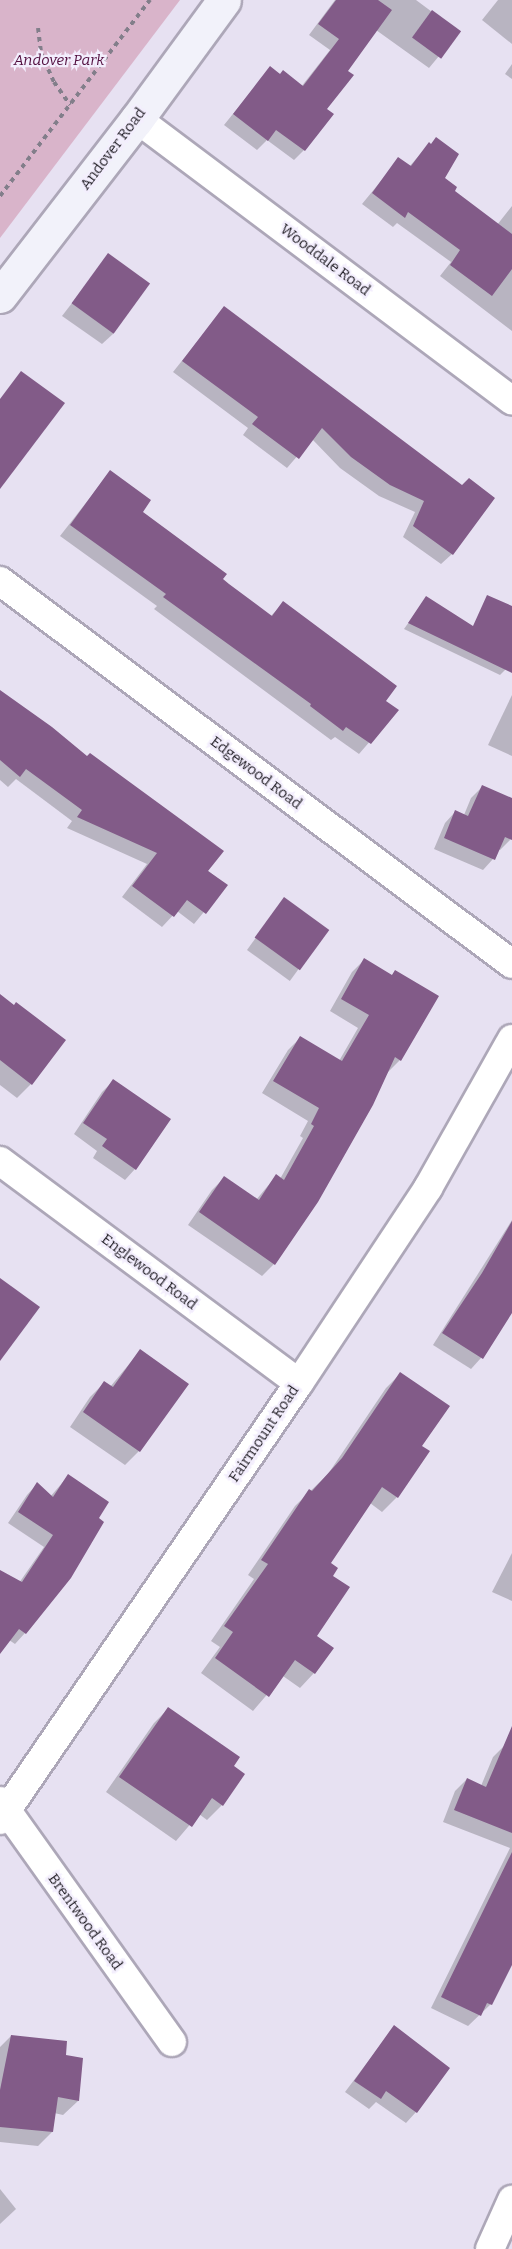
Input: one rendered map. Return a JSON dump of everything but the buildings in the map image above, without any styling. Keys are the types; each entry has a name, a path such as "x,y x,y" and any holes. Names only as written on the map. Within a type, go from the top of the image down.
{"street":[{"name":"Andover Road","path":"0,296 137,119 224,0"},
{"name":"Wooddale Road","path":"137,119 512,401"},
{"name":"Edgewood Road","path":"0,581 512,964"},
{"name":"Fairmount Road","path":"2,1811 299,1383 428,1188 512,1039"},
{"name":"Englewood Road","path":"0,1161 299,1383"},
{"name":"Brentwood Road","path":"2,1811 172,2042"},
{"path":"490,2249 512,2200"}],"path":[{"path":"0,196 150,0"},
{"path":"38,28 41,53 54,82 70,105"}],"green space":[{"name":"Andover Park","path":"0,0 180,0 0,238"}]}
